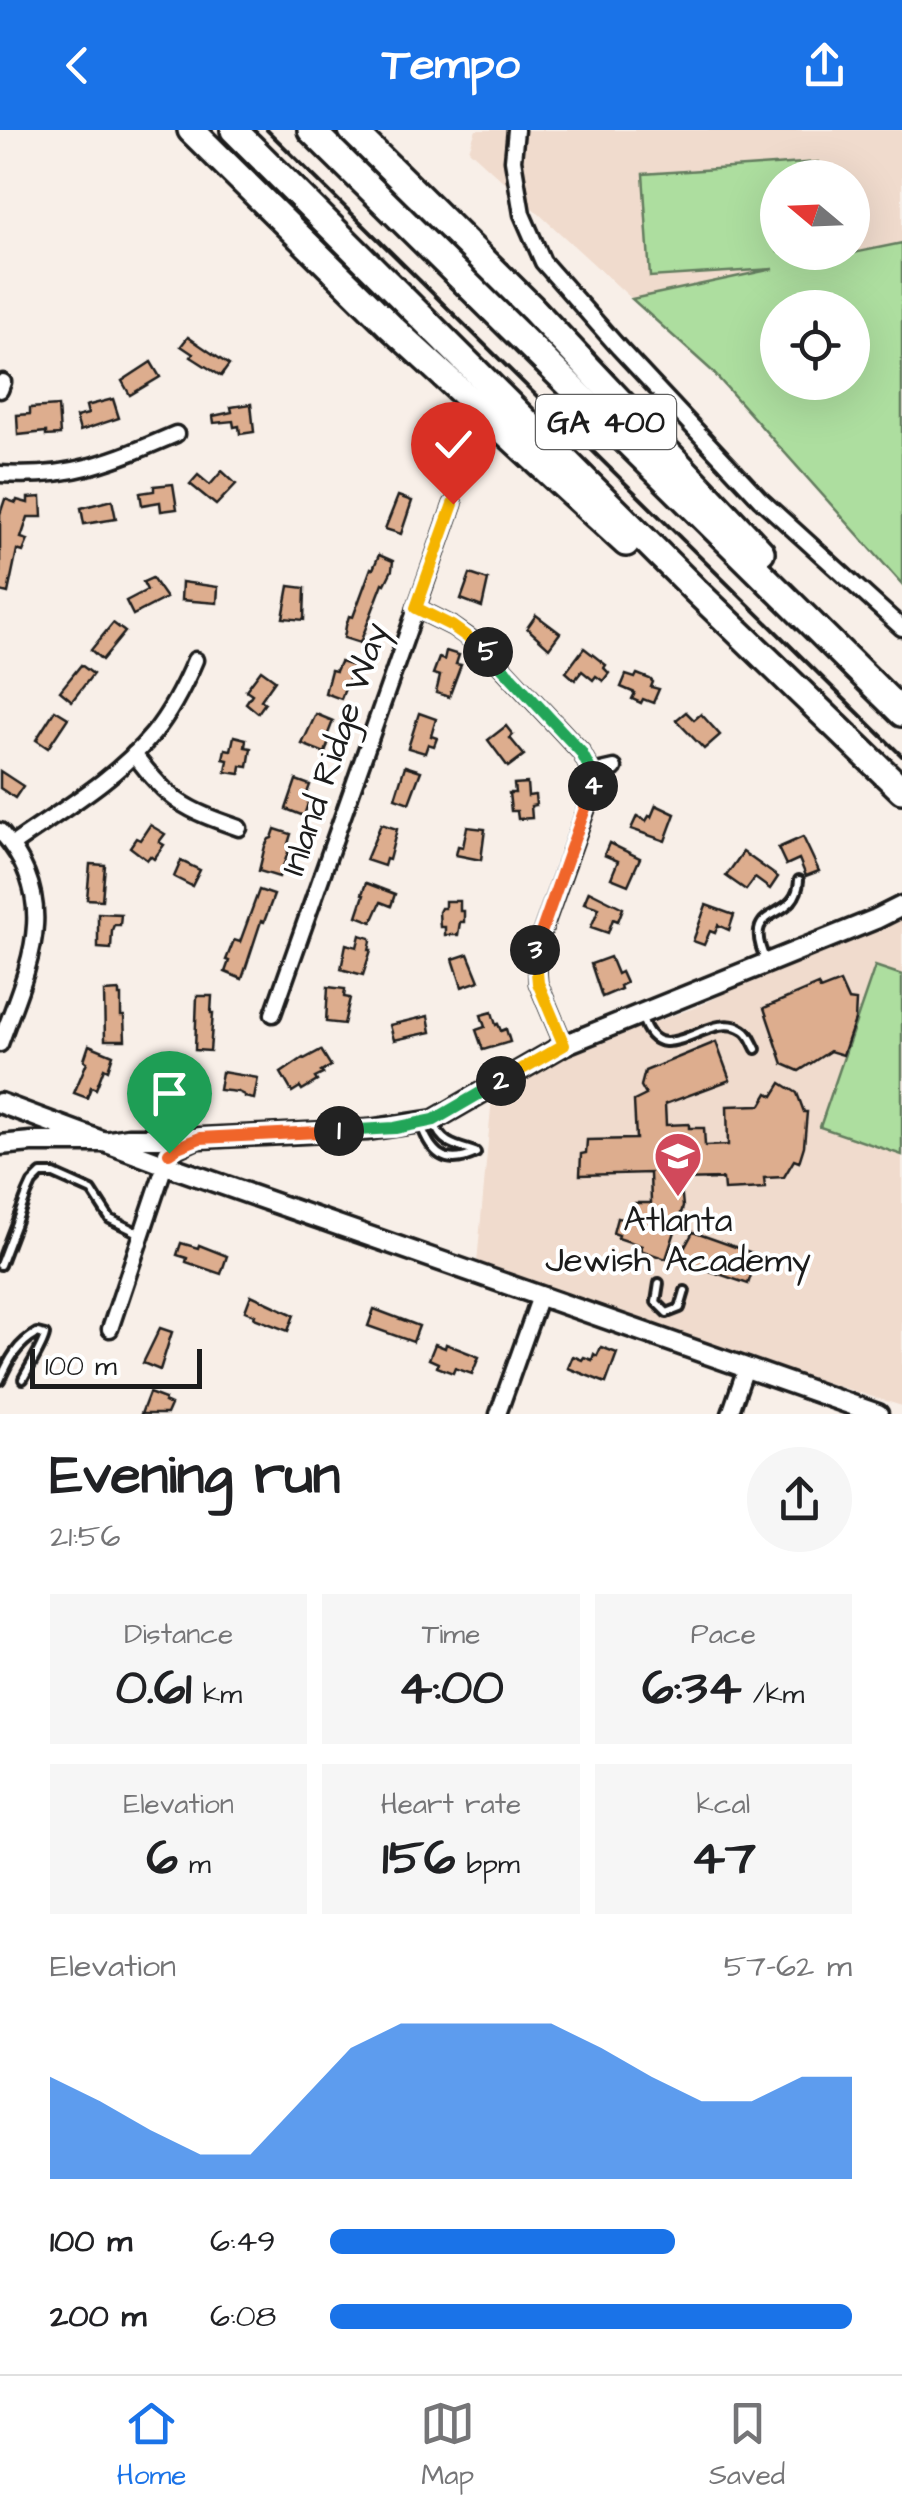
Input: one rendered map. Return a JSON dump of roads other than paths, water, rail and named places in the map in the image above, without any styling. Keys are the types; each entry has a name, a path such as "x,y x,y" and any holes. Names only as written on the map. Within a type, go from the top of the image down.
{"highway":[{"path":"191,130 391,327 649,564 695,590"},
{"name":"GA 400","path":"234,130 695,590 902,790"},
{"name":"GA 400","path":"310,130 902,710"},
{"path":"352,130 532,308 726,513 902,710"}],"street":[{"path":"516,130 513,160 522,214 543,262 760,499 902,628"},
{"path":"0,474 50,475 92,468 176,434"},
{"name":"Inland Ridge Way","path":"273,1014 453,504"},
{"path":"416,608 485,649 581,752 592,773 591,796 536,949 538,983 564,1045"},
{"path":"12,845 134,754 171,709 195,660"},
{"path":"134,754 155,782 178,802 239,828"},
{"path":"592,773 614,768"},
{"path":"0,830 23,864 36,912 31,958 0,1044"},
{"path":"0,1145 368,1130 428,1122 564,1045 902,906"},
{"path":"0,1102 166,1165 878,1414"},
{"path":"110,1329 169,1153 200,1138"},
{"path":"498,1414 540,1296"},
{"path":"730,1414 746,1368"}],"lane":[{"path":"768,964 758,943 759,928 769,915 795,899 799,880"},
{"path":"641,1015 650,1037 656,1041 680,1039 728,1025 748,1034 756,1049"},
{"path":"428,1122 445,1142 476,1152 464,1158 442,1157 429,1147 428,1122"},
{"path":"0,1265 32,1182 41,1174 54,1174 92,1191 110,1219 142,1234"},
{"path":"659,1283 656,1302 667,1313 680,1308 685,1291"},
{"path":"0,1380 21,1344 37,1333 45,1336 23,1379"}],"railway":[{"path":"267,130 902,756"}],"place":[{"name":"Atlanta Jewish Academy","path":"678,1198"}]}
